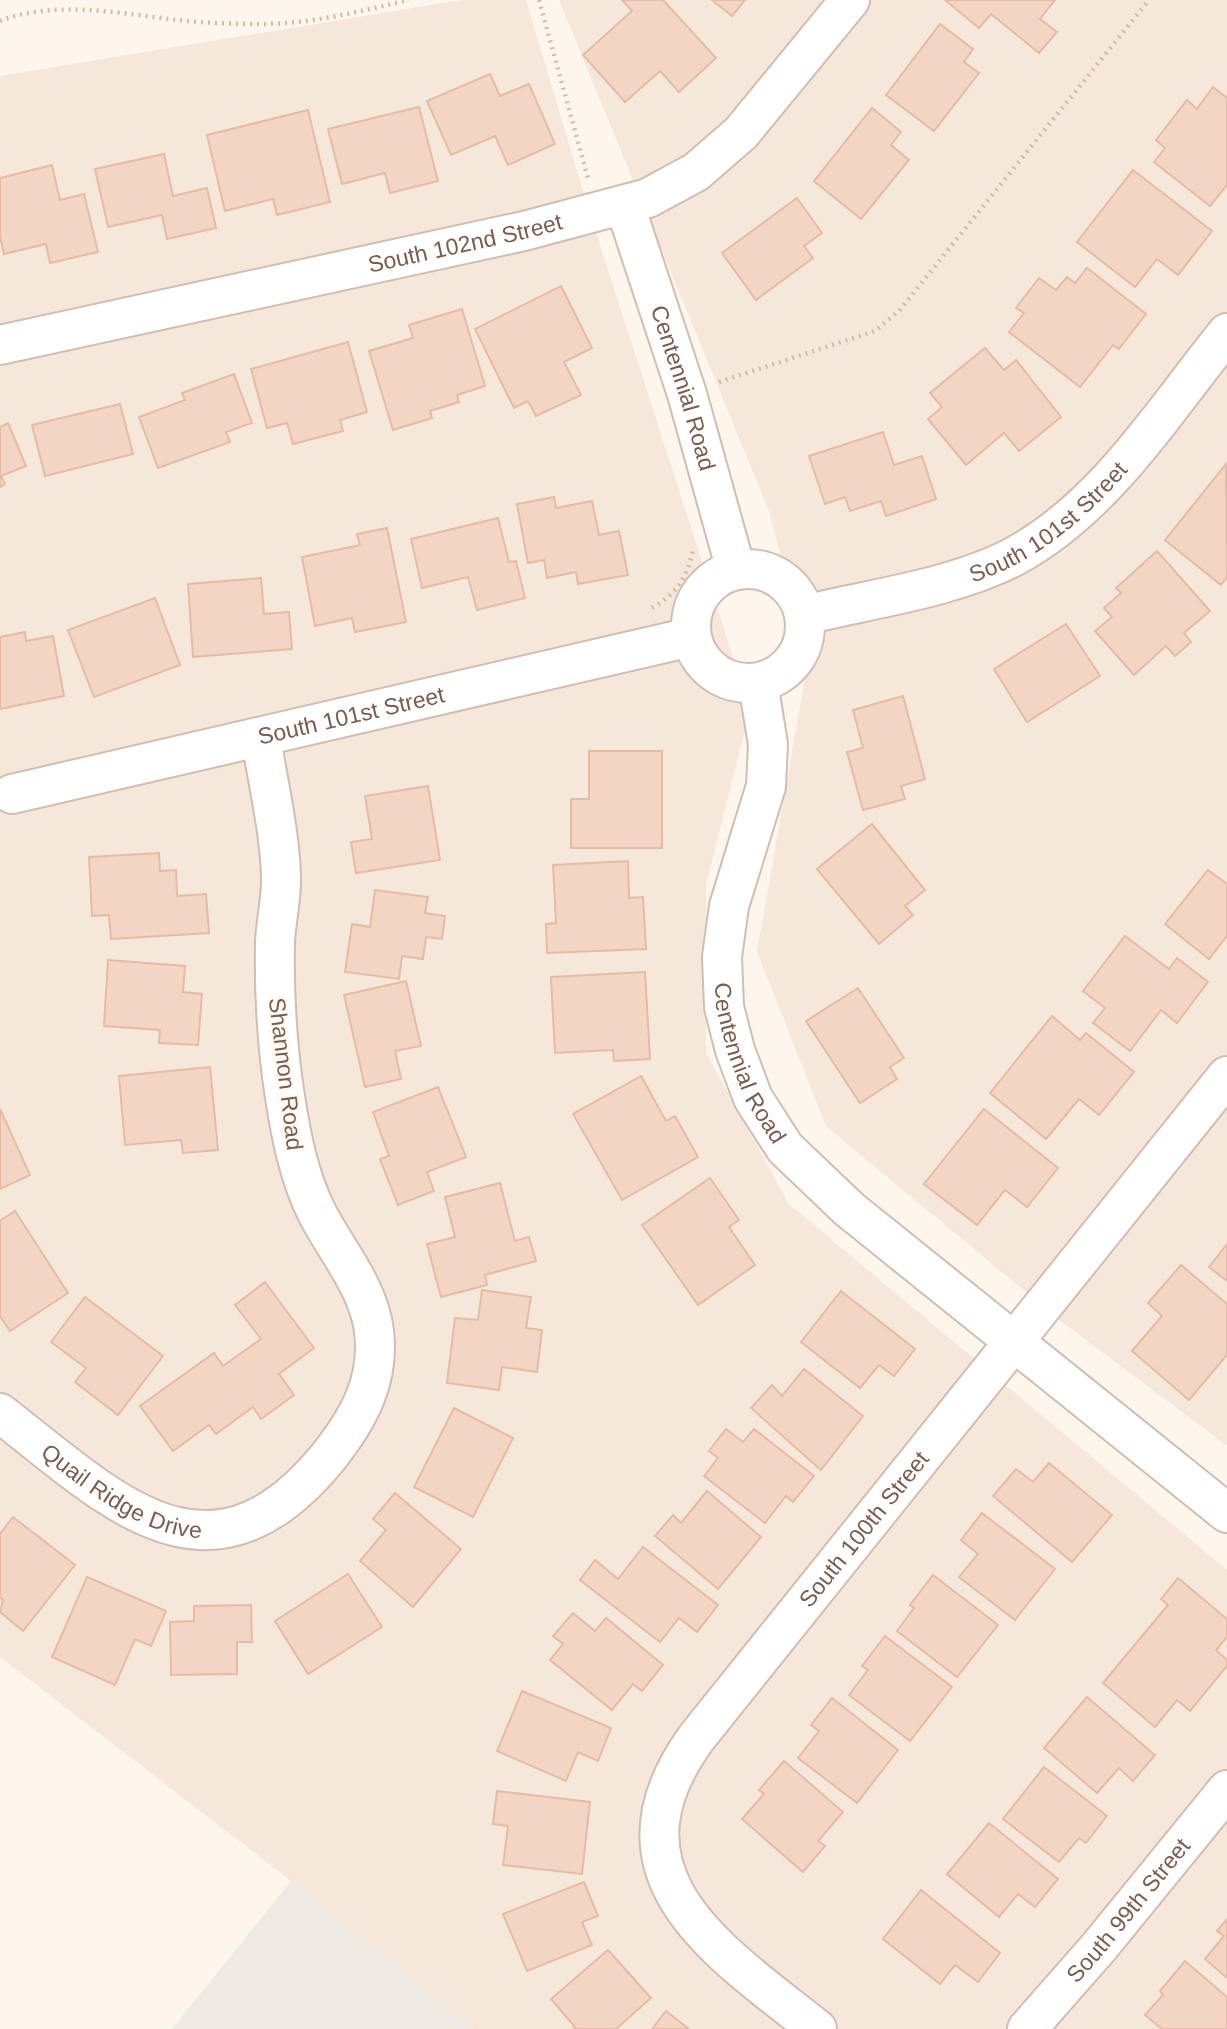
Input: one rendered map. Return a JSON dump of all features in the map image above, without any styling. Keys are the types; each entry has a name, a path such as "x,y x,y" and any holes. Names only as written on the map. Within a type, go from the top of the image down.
{"street":[{"name":"South 102nd Street","path":"0,345 524,231 608,210 679,184 726,148 758,114 850,0"},
{"name":"Centennial Road","path":"608,210 687,394 736,570"},
{"name":"South 101st Street","path":"804,615 952,580 1013,557 1066,523 1119,467 1227,332"},
{"path":"754,569 786,584 797,598 804,615 805,633 800,650 790,666 775,677 758,683 740,683 723,678 708,668 697,653 691,637 691,619 706,587 720,576 736,570 754,569"},
{"name":"South 101st Street","path":"4,796 691,637"},
{"name":"Centennial Road","path":"758,683 768,744 766,786 729,906 722,957 724,1007 735,1050 753,1098 786,1148 820,1184 1227,1513"},
{"name":"Shannon Road","path":"257,1517 303,1485 348,1431 371,1383 376,1345 374,1327 364,1296 315,1210 297,1159 285,1096 275,998 275,940 281,876 261,738"},
{"name":"South 100th Street","path":"817,2029 704,1935 672,1889 660,1836 661,1818 670,1783 697,1737 1227,1076"},
{"name":"Quail Ridge Drive","path":"0,1413 111,1499 144,1518 175,1528 207,1530 257,1517"},
{"name":"South 99th Street","path":"1027,2029 1099,1947 1227,1790"}],"path":[{"path":"0,21 24,8 90,4 177,20 264,24 346,14 409,0"},
{"path":"539,0 590,187 608,210"},
{"path":"724,380 874,331 899,311 1149,0"},
{"path":"652,608 677,590 688,572 693,548 689,535"}],"shaded area":[{"path":"461,0 526,0 590,214 750,710 706,885 706,1053 789,1204 1227,1570 1227,2029 473,2029 291,1881 0,1657 0,76"},
{"path":"559,0 1227,0 1227,1446 1062,1322 826,1126 757,952 808,661 769,511"},
{"path":"291,1881 473,2029 172,2029"}],"building":[{"path":"622,0 663,0 716,58 679,92 660,71 625,102 583,55 632,11"},
{"path":"712,0 745,0 732,16"},
{"path":"945,0 1055,0 1040,19 1057,32 1039,53 991,14 979,28"},
{"path":"940,24 973,49 964,62 979,73 934,131 886,95"},
{"path":"490,74 500,96 529,84 555,144 508,165 495,136 451,155 427,101"},
{"path":"1213,87 1227,98 1227,185 1210,206 1154,162 1165,148 1156,140 1187,100 1197,109"},
{"path":"419,107 438,181 390,193 385,173 342,184 328,129"},
{"path":"872,108 901,132 891,145 909,160 861,219 814,181"},
{"path":"308,110 330,202 277,215 273,199 225,211 207,135"},
{"path":"164,154 173,196 207,188 216,228 167,239 162,215 108,227 95,169"},
{"path":"52,165 60,200 84,194 98,252 50,263 46,244 4,254 0,236 0,178"},
{"path":"1133,170 1212,231 1178,275 1157,259 1135,287 1077,242"},
{"path":"797,198 822,233 804,246 813,258 756,300 722,253"},
{"path":"1087,268 1146,314 1119,349 1113,345 1080,387 1009,332 1024,313 1016,308 1039,278 1056,290 1067,277 1075,283"},
{"path":"561,286 592,348 564,362 581,395 536,416 528,401 514,408 475,329"},
{"path":"462,309 485,386 457,395 459,402 430,411 432,418 393,430 369,351 413,338 409,325"},
{"path":"348,342 367,412 340,420 343,431 293,444 287,423 267,428 251,369"},
{"path":"985,348 1004,370 1016,360 1061,417 1019,451 1004,433 966,465 928,419 942,407 930,393"},
{"path":"234,374 252,423 226,432 230,442 158,468 139,417 185,400 182,393"},
{"path":"120,404 133,454 45,476 32,425"},
{"path":"8,423 26,466 1,476 5,484 0,487 0,427"},
{"path":"883,432 894,465 922,456 936,499 886,516 881,501 850,511 845,497 825,504 809,456"},
{"path":"1226,464 1227,577 1221,585 1165,540"},
{"path":"554,497 556,508 592,501 599,535 619,531 628,575 578,584 576,572 547,578 544,560 528,563 517,504"},
{"path":"498,518 509,562 516,561 525,598 477,610 468,577 422,588 411,539"},
{"path":"387,528 406,622 355,632 352,618 315,626 302,557 360,545 357,534"},
{"path":"1157,551 1210,611 1184,633 1191,642 1175,656 1166,646 1134,675 1095,631 1112,617 1104,608 1121,593 1116,588"},
{"path":"261,578 264,614 289,612 292,649 193,657 188,584"},
{"path":"155,598 180,665 94,697 68,630"},
{"path":"1066,624 1100,676 1027,722 994,669"},
{"path":"25,632 26,641 53,636 64,696 0,709 0,637"},
{"path":"903,696 925,779 901,786 905,799 863,810 847,752 863,748 853,710"},
{"path":"589,751 662,751 662,848 571,848 571,799 589,799"},
{"path":"428,786 440,860 356,873 351,842 372,839 365,796"},
{"path":"872,824 925,890 905,906 913,915 879,944 817,869"},
{"path":"159,853 160,871 176,870 177,896 206,894 209,933 111,939 109,915 92,916 89,857"},
{"path":"628,861 629,898 643,897 646,949 547,953 546,924 556,923 553,865"},
{"path":"1208,870 1227,884 1227,936 1209,959 1165,924"},
{"path":"375,890 428,897 425,913 445,916 442,939 426,937 423,959 402,956 399,979 345,972 352,924 370,927"},
{"path":"1125,936 1169,969 1177,958 1208,982 1177,1023 1161,1010 1130,1051 1093,1023 1105,1008 1083,991"},
{"path":"108,960 185,966 183,992 202,994 198,1045 159,1043 160,1030 104,1026"},
{"path":"645,972 650,1059 614,1061 613,1050 555,1053 551,977"},
{"path":"406,981 421,1046 395,1051 401,1079 365,1087 344,995"},
{"path":"858,988 904,1058 890,1067 897,1079 860,1103 806,1021"},
{"path":"1052,1016 1080,1040 1086,1033 1134,1072 1099,1115 1079,1099 1046,1139 990,1093"},
{"path":"210,1067 218,1150 183,1153 181,1140 125,1145 119,1076"},
{"path":"641,1076 666,1121 675,1116 698,1157 622,1200 573,1114"},
{"path":"438,1087 466,1157 427,1172 434,1191 398,1205 380,1159 389,1156 373,1112"},
{"path":"0,1109 30,1175 0,1189"},
{"path":"984,1109 1058,1168 1027,1207 1005,1190 977,1225 924,1184"},
{"path":"710,1178 739,1220 729,1227 755,1265 698,1305 642,1225"},
{"path":"500,1183 515,1241 529,1237 536,1261 485,1275 487,1285 441,1297 427,1244 455,1237 445,1197"},
{"path":"15,1211 68,1293 10,1331 0,1316 0,1221"},
{"path":"1227,1244 1227,1281 1209,1267"},
{"path":"1181,1265 1227,1304 1227,1355 1189,1400 1132,1351 1162,1316 1148,1303"},
{"path":"265,1282 314,1348 279,1374 294,1395 261,1419 253,1407 216,1434 209,1425 173,1451 140,1406 214,1353 223,1366 261,1339 235,1305"},
{"path":"482,1290 531,1297 526,1328 542,1330 537,1372 502,1367 499,1390 447,1383 455,1318 478,1320"},
{"path":"841,1291 915,1349 894,1376 879,1365 860,1388 801,1342"},
{"path":"85,1297 163,1356 118,1415 75,1382 86,1368 51,1342"},
{"path":"804,1369 863,1416 821,1470 751,1408 772,1385 782,1396"},
{"path":"454,1408 513,1438 473,1517 414,1487"},
{"path":"726,1429 743,1442 754,1429 814,1476 793,1502 786,1496 765,1523 704,1476 718,1458 709,1451"},
{"path":"1049,1463 1112,1515 1072,1562 993,1496 1016,1469 1033,1482"},
{"path":"707,1491 761,1537 718,1589 655,1536 673,1515 681,1523"},
{"path":"395,1493 461,1549 413,1607 360,1561 386,1530 373,1519"},
{"path":"982,1513 1055,1569 1015,1620 959,1577 978,1554 961,1540"},
{"path":"13,1517 75,1565 23,1631 0,1612 3,1600 0,1597 0,1534"},
{"path":"643,1547 718,1605 697,1632 679,1618 660,1642 580,1580 595,1560 618,1579"},
{"path":"348,1574 382,1627 308,1674 275,1621"},
{"path":"933,1575 998,1625 957,1677 897,1631 914,1608 910,1605"},
{"path":"87,1577 166,1611 151,1646 135,1639 115,1685 52,1657"},
{"path":"1178,1578 1227,1619 1227,1637 1216,1650 1227,1660 1227,1666 1190,1711 1177,1700 1155,1727 1103,1683 1168,1605 1161,1599"},
{"path":"251,1605 252,1642 237,1642 237,1674 171,1675 170,1622 194,1621 194,1606"},
{"path":"573,1613 595,1631 606,1618 663,1665 642,1691 633,1684 612,1710 550,1660 563,1644 553,1636"},
{"path":"885,1636 952,1687 910,1741 849,1695 868,1670 862,1666"},
{"path":"522,1691 611,1728 598,1761 578,1752 566,1781 497,1751"},
{"path":"1087,1697 1155,1755 1133,1781 1119,1768 1097,1793 1044,1748"},
{"path":"832,1698 898,1750 857,1803 798,1758 819,1731 811,1725"},
{"path":"784,1761 843,1812 818,1841 825,1846 803,1872 742,1819 764,1794 759,1790"},
{"path":"1044,1767 1107,1816 1086,1843 1079,1838 1059,1862 1003,1819"},
{"path":"497,1791 590,1802 582,1874 503,1865 508,1826 493,1824"},
{"path":"989,1823 1058,1879 1035,1907 1018,1894 999,1917 947,1874"},
{"path":"584,1882 598,1916 582,1922 592,1945 527,1971 503,1914"},
{"path":"921,1890 1000,1953 978,1982 955,1965 940,1984 883,1939"},
{"path":"1227,1919 1227,1978 1205,1959 1224,1936 1217,1931"},
{"path":"608,1950 651,1998 616,2029 573,2029 575,2027 551,1999"},
{"path":"1185,1961 1227,1997 1227,2029 1162,2029 1145,2015 1163,1995 1160,1991"},
{"path":"666,2011 689,2029 652,2029"}]}
